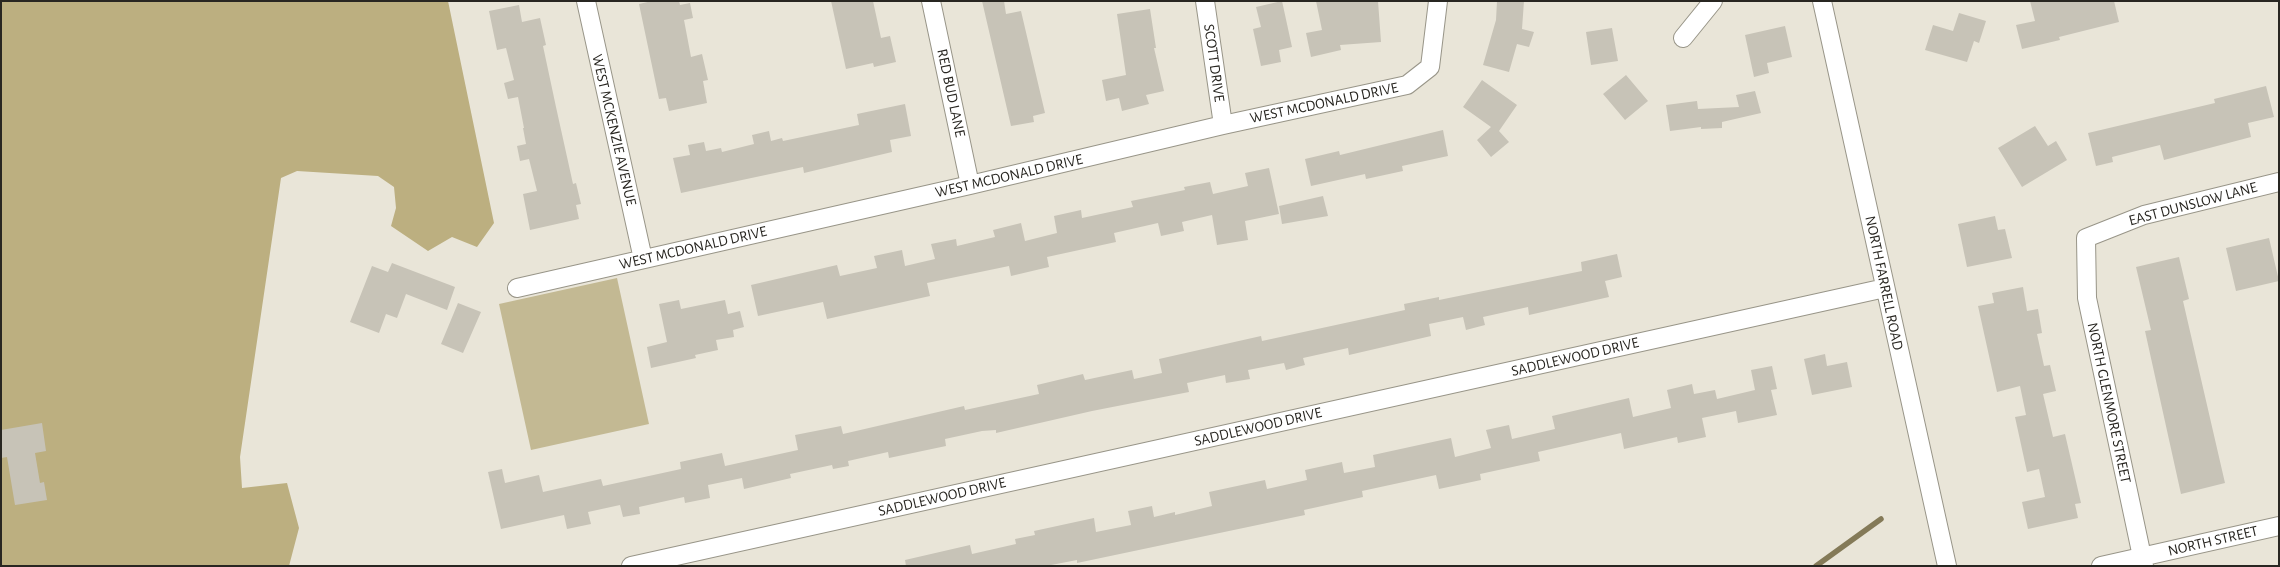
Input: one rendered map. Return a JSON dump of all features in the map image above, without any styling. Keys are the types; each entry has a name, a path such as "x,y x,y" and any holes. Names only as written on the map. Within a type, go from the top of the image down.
{"street":[{"name":"WEST MCKENZIE AVENUE","path":"586,1 643,259"},
{"name":"RED BUD LANE","path":"931,1 970,185"},
{"name":"SCOTT DRIVE","path":"1205,1 1223,125"},
{"name":"WEST MCDONALD DRIVE","path":"517,288 970,185 1223,125 1408,85 1430,67 1438,1"},
{"path":"1683,38 1713,1"},
{"name":"NORTH FARRELL ROAD","path":"1822,1 1947,566"},
{"name":"EAST DUNSLOW LANE","path":"2086,238 2144,215 2279,182"},
{"name":"NORTH GLENMORE STREET","path":"2086,238 2087,298 2143,562"},
{"name":"SADDLEWOOD DRIVE","path":"631,566 1886,288"},
{"name":"NORTH STREET","path":"2101,566 2143,562 2279,526"}],"shaded area":[{"path":"1,1 448,1 494,223 477,247 452,237 428,251 391,226 396,208 394,187 378,176 297,171 281,178 240,457 242,488 287,483 299,528 289,566 1,566"},
{"path":"617,278 649,424 531,450 499,304"}],"building":[{"path":"652,1 679,1 680,5 690,3 693,18 684,20 691,57 702,54 708,80 703,81 707,103 669,111 666,98 659,99 639,4"},
{"path":"831,1 873,1 881,38 890,36 896,62 874,67 873,63 846,69"},
{"path":"982,1 1004,1 1006,14 1021,11 1045,113 1033,116 1034,122 1011,126"},
{"path":"1282,1 1292,47 1279,50 1281,62 1261,66 1253,29 1261,27 1256,7"},
{"path":"1316,1 1378,1 1381,42 1340,45 1341,50 1311,57 1306,33 1322,30"},
{"path":"1497,1 1524,1 1522,29 1534,32 1529,47 1517,44 1509,72 1483,65 1496,20"},
{"path":"2030,1 2114,1 2119,22 2059,37 2060,40 2022,49 2016,25 2035,21"},
{"path":"519,5 522,22 540,18 546,45 543,46 556,107 573,184 576,183 581,204 576,205 579,219 530,230 523,194 537,191 529,159 520,161 517,146 526,144 518,97 508,99 504,83 514,80 506,48 497,50 489,11"},
{"path":"1150,9 1156,48 1154,48 1164,91 1146,95 1149,104 1122,111 1119,98 1106,101 1102,80 1126,75 1117,14"},
{"path":"1959,13 1986,21 1979,43 1974,41 1967,62 1925,50 1933,25 1953,31"},
{"path":"1785,26 1792,57 1767,63 1769,73 1754,77 1745,35"},
{"path":"1612,28 1618,61 1591,65 1586,32"},
{"path":"1626,75 1648,101 1625,120 1603,94"},
{"path":"1482,80 1517,105 1499,131 1509,142 1491,157 1477,140 1491,127 1463,107"},
{"path":"2266,86 2274,117 2248,123 2251,137 2164,160 2160,145 2112,157 2113,162 2096,166 2088,133 2215,103 2214,99"},
{"path":"1755,91 1761,113 1722,122 1722,128 1701,129 1701,127 1670,131 1666,105 1697,101 1698,109 1739,107 1736,95"},
{"path":"905,104 911,136 890,140 892,152 804,173 803,167 681,193 673,158 690,155 688,145 704,142 706,151 721,148 722,152 754,144 752,135 769,131 771,141 782,138 783,141 859,125 857,114"},
{"path":"2035,126 2048,146 2056,141 2067,160 2022,187 1998,148"},
{"path":"1443,130 1448,156 1402,166 1403,171 1366,179 1365,174 1311,186 1305,159 1339,151 1340,155"},
{"path":"1269,168 1279,214 1245,221 1248,240 1217,245 1212,215 1182,222 1184,231 1161,236 1158,223 1114,233 1116,242 1047,257 1049,267 1011,276 1009,266 927,283 930,296 827,319 823,302 758,316 751,285 837,265 840,276 877,268 874,256 902,250 905,266 935,259 931,244 956,239 957,246 995,237 993,230 1021,223 1025,241 1057,233 1054,216 1081,210 1082,218 1133,207 1131,201 1185,190 1184,187 1210,182 1213,194 1248,186 1245,173"},
{"path":"1323,196 1328,216 1282,224 1279,206"},
{"path":"1995,216 1998,230 2005,229 2012,258 1967,267 1958,224"},
{"path":"2269,238 2279,281 2236,291 2226,248"},
{"path":"1617,254 1622,277 1605,281 1609,297 1529,315 1528,307 1483,317 1485,325 1466,330 1463,317 1429,324 1431,336 1349,355 1348,348 1303,358 1305,365 1286,370 1284,363 1248,370 1250,379 1226,383 1225,375 1187,383 1189,392 1092,411 996,433 996,430 982,431 945,439 946,446 889,458 888,452 848,461 849,466 833,469 832,465 790,474 791,478 744,489 742,478 708,485 710,498 685,503 684,497 639,507 640,514 623,517 620,505 588,512 591,524 567,529 564,515 501,529 488,472 502,469 505,483 539,475 543,492 601,479 603,486 681,469 680,462 722,453 725,466 798,450 795,435 841,426 843,434 964,406 965,410 1039,394 1037,385 1083,374 1085,380 1132,370 1134,379 1162,373 1159,359 1261,336 1262,341 1405,310 1404,304 1439,297 1439,300 1582,271 1581,262"},
{"path":"2179,257 2189,299 2183,301 2225,483 2181,494 2145,331 2151,330 2136,267"},
{"path":"392,263 455,287 447,310 406,294 397,318 386,314 379,333 350,322 372,266 388,272"},
{"path":"2023,287 2027,311 2038,309 2042,333 2037,334 2044,366 2050,365 2056,391 2043,394 2053,437 2065,434 2081,503 2075,504 2078,518 2028,529 2022,502 2045,497 2039,469 2027,472 2015,417 2026,415 2020,386 1997,392 1978,306 1994,303 1992,293"},
{"path":"679,300 681,309 725,300 728,314 740,311 744,327 733,330 734,337 716,340 718,350 695,355 696,358 651,368 647,347 667,342 659,304"},
{"path":"458,303 481,312 463,353 441,344"},
{"path":"1825,354 1827,366 1847,362 1852,387 1812,395 1804,359"},
{"path":"1772,366 1777,389 1771,390 1777,415 1738,423 1736,411 1702,418 1706,437 1678,443 1677,437 1624,449 1621,433 1538,452 1540,461 1480,474 1481,480 1439,489 1436,475 1362,491 1363,497 1304,510 1305,515 1077,563 1077,560 1046,566 906,566 905,560 970,545 972,554 1016,544 1015,539 1035,535 1034,531 1094,518 1096,532 1131,525 1128,511 1152,506 1154,517 1175,512 1175,515 1212,506 1209,492 1265,480 1267,489 1307,480 1305,470 1342,462 1344,473 1375,467 1373,455 1451,438 1455,457 1491,448 1486,430 1509,425 1512,439 1555,429 1552,416 1629,398 1633,417 1671,408 1667,390 1692,384 1694,394 1715,390 1717,399 1755,390 1751,370"},
{"path":"42,423 46,451 35,453 40,483 44,482 47,500 15,505 7,457 1,458 1,430"}],"waterway":[{"path":"1816,566 1881,519"}]}
